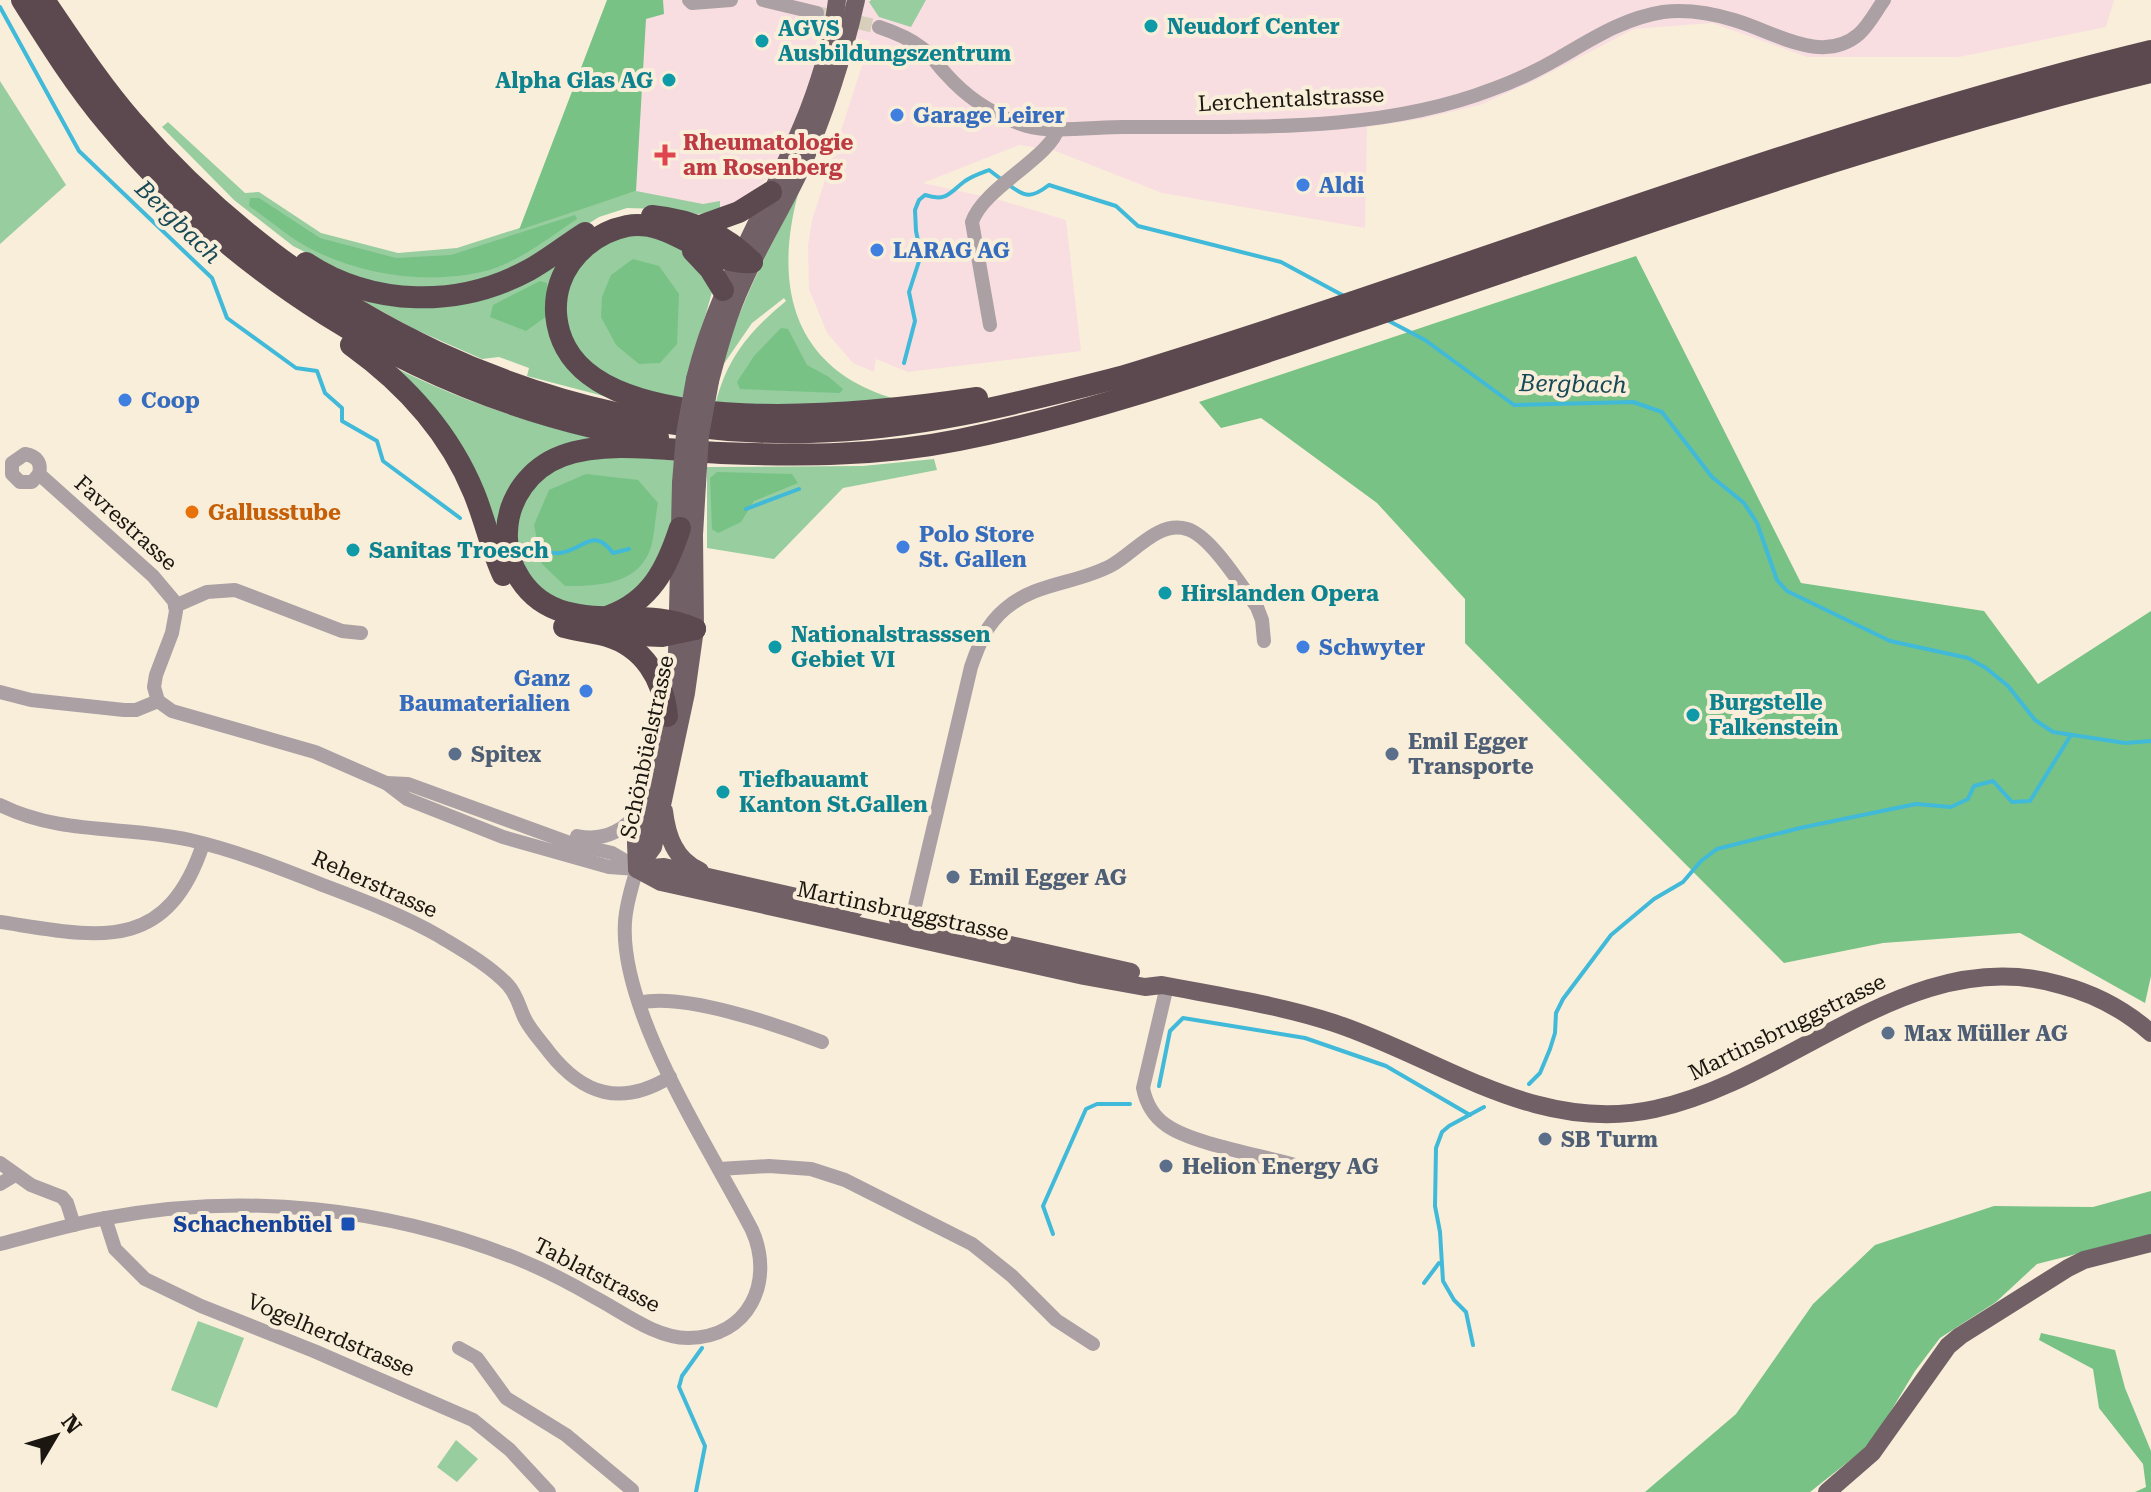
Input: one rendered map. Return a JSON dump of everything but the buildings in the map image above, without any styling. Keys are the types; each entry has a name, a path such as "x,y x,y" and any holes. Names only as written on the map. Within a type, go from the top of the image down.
{"highway":[{"path":"22,0 86,96 290,267 389,330 445,357 518,384 600,408 715,427 772,432 850,430 972,414 1121,377 1936,108 2151,51"},
{"path":"44,0 127,130 210,229 287,289 379,348 480,393 548,416 596,428 763,454"},
{"path":"684,628 649,636 600,625 551,607 529,591 515,571 508,549 508,518 516,496 530,477 556,459 596,448 831,454 920,446 982,435 1095,406 1241,360 1959,123 2151,72"},
{"path":"127,130 266,236 318,271 346,283 391,295 439,297 493,286 528,271 583,234 613,219 629,216 652,216 700,226 725,238 743,259"},
{"path":"127,130 137,171 192,227 279,297 377,364 415,401 460,464 477,501 501,572 523,604 550,622 600,625 625,643 646,661 659,685 667,716"},
{"path":"700,226 739,212 771,192"},
{"path":"743,259 722,260 659,228 626,226 597,237 582,248 570,263 561,282 556,320 562,340 572,358 598,382 630,396 666,405 720,411 809,415 889,411 1121,377"},
{"path":"659,228 694,252 710,269 723,290"},
{"path":"600,625 652,588 665,568 680,528"}],"main road":[{"name":"Schönbüelstrasse","path":"637,869 653,847 655,801 667,716 684,628 694,535 685,434 724,328 743,259 814,101 830,42 837,0"},
{"name":"Schönbüelstrasse","path":"703,380 702,349 723,290 799,171 822,120 856,0"},
{"path":"850,24 863,0"},
{"name":"Schönbüelstrasse","path":"655,801 686,693 680,528 689,483"},
{"name":"Martinsbruggstrasse","path":"655,801 681,858 692,868 725,881"},
{"name":"Martinsbruggstrasse","path":"637,869 664,867 725,881 912,929 941,944 1084,976 1145,987 1165,985 1332,1022 1515,1100 1551,1110 1604,1114 1652,1110 1714,1091 1746,1078 1899,999 1958,979 2001,975 2047,980 2097,997 2151,1033"},
{"name":"Martinsbruggstrasse","path":"637,869 661,882 912,929"},
{"path":"1827,1492 1872,1453 1938,1357 1960,1336 2084,1260 2151,1243"}],"street":[{"path":"689,0 692,3 731,0"},
{"path":"763,0 817,13"},
{"name":"Lerchentalstrasse","path":"879,27 904,36 925,49 953,82 984,107 1031,127 1319,124 1394,116 1493,89 1556,60 1606,30 1645,15 1683,11 1704,13 1739,21 1809,47 1827,48 1845,43 1860,34 1884,0"},
{"path":"990,325 972,222 974,213 1050,144 1058,128"},
{"name":"Favrestrasse","path":"39,474 162,584 175,606 172,633 157,665 154,687 158,701"},
{"path":"912,929 971,667 985,630 1011,604 1044,587 1102,570 1163,530 1181,528 1200,536 1257,607 1264,641"},
{"path":"175,606 207,592 235,590 342,631 361,633"},
{"path":"0,692 31,700 124,710 136,710 158,701"},
{"name":"Martinsbruggstrasse","path":"158,701 172,711 315,752 386,783 407,799 503,837 609,867 637,869"},
{"name":"Martinsbruggstrasse","path":"386,783 408,784 570,843 612,853 637,869"},
{"name":"Martinsbruggstrasse","path":"529,829 594,839 623,828 655,801"},
{"name":"Reherstrasse","path":"0,805 36,820 62,826 175,838 292,871 403,918 453,945 508,985 520,1002 524,1017 559,1065 588,1087 600,1092 625,1093 650,1088 670,1077"},
{"path":"0,922 103,935 137,927 152,919 175,899 192,874 203,844"},
{"name":"Tablatstrasse","path":"0,1244 105,1218 257,1204 312,1208 382,1218 506,1255 564,1280 666,1334 688,1338 706,1336 734,1323 748,1310 758,1292 761,1257 757,1240 670,1077 640,1003 630,971 625,934 626,910 637,869"},
{"path":"1165,985 1143,1088 1146,1102 1153,1113 1164,1124 1182,1134 1299,1166"},
{"path":"640,1003 662,1000 690,1004 765,1021 822,1042"},
{"path":"0,1163 15,1175 62,1197 74,1225"},
{"path":"719,1169 769,1166 811,1169 845,1180 972,1244 1012,1276 1056,1320 1093,1344"},
{"path":"0,1184 15,1175"},
{"name":"Vogelherdstrasse","path":"105,1218 115,1249 145,1279 201,1306 303,1346 473,1420 510,1450 549,1492"},
{"path":"459,1348 477,1358 506,1398 566,1435 632,1490"}],"shaded area":[{"path":"638,0 2114,0 2106,27 1959,57 1807,57 1712,23 1634,29 1480,105 1421,119 1367,127 1365,228 1162,193 1053,150 1019,145 923,183 1000,200 1066,220 1081,351 908,372 876,359 874,372 853,363 827,333 809,289 808,246 812,220 870,41 823,33 815,69 781,156 767,178 748,197 724,210 623,202"}],"green space":[{"path":"607,0 663,0 664,14 646,19 636,191 519,230"},
{"path":"926,0 911,27 879,17 869,2"},
{"path":"0,81 66,185 0,244"},
{"path":"168,122 245,193 259,192 321,233 398,253 457,248 636,191 703,204 720,201 720,212 697,214 627,208 599,217 516,269 453,287 394,287 359,279 293,246 234,200 162,127"},
{"path":"798,194 788,262 791,293 799,321 814,346 834,368 861,386 896,399 817,408 716,402 727,371 742,345 786,301 784,298 752,323 721,368 755,279"},
{"path":"250,198 259,198 320,238 396,258 451,255 575,215 577,219 532,250 494,268 459,276 414,277 367,270 324,255 297,241 249,206"},
{"path":"633,233 673,243 696,259 712,292 682,399 636,390 616,381 585,357 571,333 568,294 577,269 594,250"},
{"path":"1636,256 1801,583 1984,611 2038,684 2151,611 2151,976 2145,1003 2020,933 1883,943 1784,963 1465,643 1465,599 1377,503 1261,418 1221,428 1199,402"},
{"path":"568,259 561,342 638,405 527,376 529,368 499,357 482,359 414,329 340,284 408,300"},
{"path":"633,259 659,266 679,294 677,344 660,363 639,364 616,345 601,317 602,297 611,275"},
{"path":"540,281 547,283 547,316 526,331 490,317 493,305"},
{"path":"781,328 788,329 807,365 829,377 843,389 840,393 740,389 737,382 754,356"},
{"path":"392,366 494,409 601,440 541,461 502,547"},
{"path":"625,455 676,461 671,524 651,578 609,608 576,609 549,598 530,579 517,557 513,531 521,502 537,481 561,464"},
{"path":"934,459 937,470 843,488 774,559 707,548 707,467 863,466"},
{"path":"717,472 792,474 798,483 754,501 741,522 718,533 712,529 710,478"},
{"path":"586,474 638,480 658,503 651,547 637,569 616,581 565,586 542,564 534,525 549,490"},
{"path":"2151,1191 2151,1235 2037,1264 1996,1302 1940,1338 1863,1450 1810,1492 1645,1492 1736,1414 1813,1304 1875,1245 1994,1206 2093,1207"},
{"path":"198,1321 244,1338 217,1408 171,1390"},
{"path":"2041,1333 2115,1350 2125,1388 2151,1451 2151,1492 2135,1492 2146,1487 2143,1464 2099,1408 2093,1369 2039,1340"},
{"path":"456,1440 478,1459 457,1482 437,1467"}],"waterway":[{"name":"Bergbach","path":"0,7 79,151 212,278 227,318 296,368 317,371 325,393 342,408 342,421 377,441 383,461 460,518"},
{"name":"Bergbach","path":"904,363 915,321 909,292 921,255 915,210 919,200 925,195 947,195 968,179 989,170 1001,179"},
{"name":"Bergbach","path":"1009,185 1029,195 1049,185 1116,206 1138,226 1281,262 1344,296"},
{"name":"Bergbach","path":"1387,320 1425,340 1514,405 1633,402 1662,412 1712,477 1744,503 1757,523 1777,580 1787,591 1890,641 1968,658 2008,686 2035,720 2053,732 2125,743 2151,741"},
{"name":"Bergbach","path":"746,509 799,489"},
{"name":"Bergbach","path":"540,549 560,553 594,540 606,545 613,553 629,549"},
{"path":"1529,1084 1540,1073 1550,1049 1556,1013 1563,999 1611,935 1654,899 1683,882 1701,861 1717,849 1916,804 1951,807 1968,799 1974,786 1993,781 2012,802 2030,801 2071,735"},
{"path":"1159,1086 1170,1031 1183,1018 1305,1038 1386,1066 1470,1115"},
{"path":"1053,1234 1043,1206 1086,1109 1097,1104 1130,1104"},
{"path":"1473,1345 1466,1312 1454,1300 1443,1281 1435,1206 1436,1148 1442,1132 1449,1126 1484,1107"},
{"path":"1424,1283 1439,1263"},
{"path":"696,1492 705,1446 679,1387 682,1376 702,1348"}],"tunnel":[{"path":"817,13 879,27"}],"place":[{"name":"Neudorf Center","path":"1151,26"},
{"name":"AGVS Ausbildungszentrum","path":"762,41"},
{"name":"Alpha Glas AG","path":"669,80"},
{"name":"Garage Leirer","path":"897,115"},
{"name":"Rheumatologie am Rosenberg","path":"665,155"},
{"name":"Aldi","path":"1303,185"},
{"name":"LARAG AG","path":"877,250"},
{"name":"Coop","path":"125,400"},
{"name":"Gallusstube","path":"192,512"},
{"name":"Polo Store St. Gallen","path":"903,547"},
{"name":"Sanitas Troesch","path":"353,550"},
{"name":"Hirslanden Opera","path":"1165,593"},
{"name":"Nationalstrasssen Gebiet VI","path":"775,647"},
{"name":"Schwyter","path":"1303,647"},
{"name":"Ganz Baumaterialien","path":"586,691"},
{"name":"Burgstelle Falkenstein","path":"1693,715"},
{"name":"Spitex","path":"455,754"},
{"name":"Emil Egger Transporte","path":"1392,754"},
{"name":"Tiefbauamt Kanton St.Gallen","path":"723,792"},
{"name":"Emil Egger AG","path":"953,877"},
{"name":"Max Müller AG","path":"1888,1033"},
{"name":"SB Turm","path":"1545,1139"},
{"name":"Helion Energy AG","path":"1166,1166"},
{"name":"Schachenbüel","path":"348,1224"}]}
